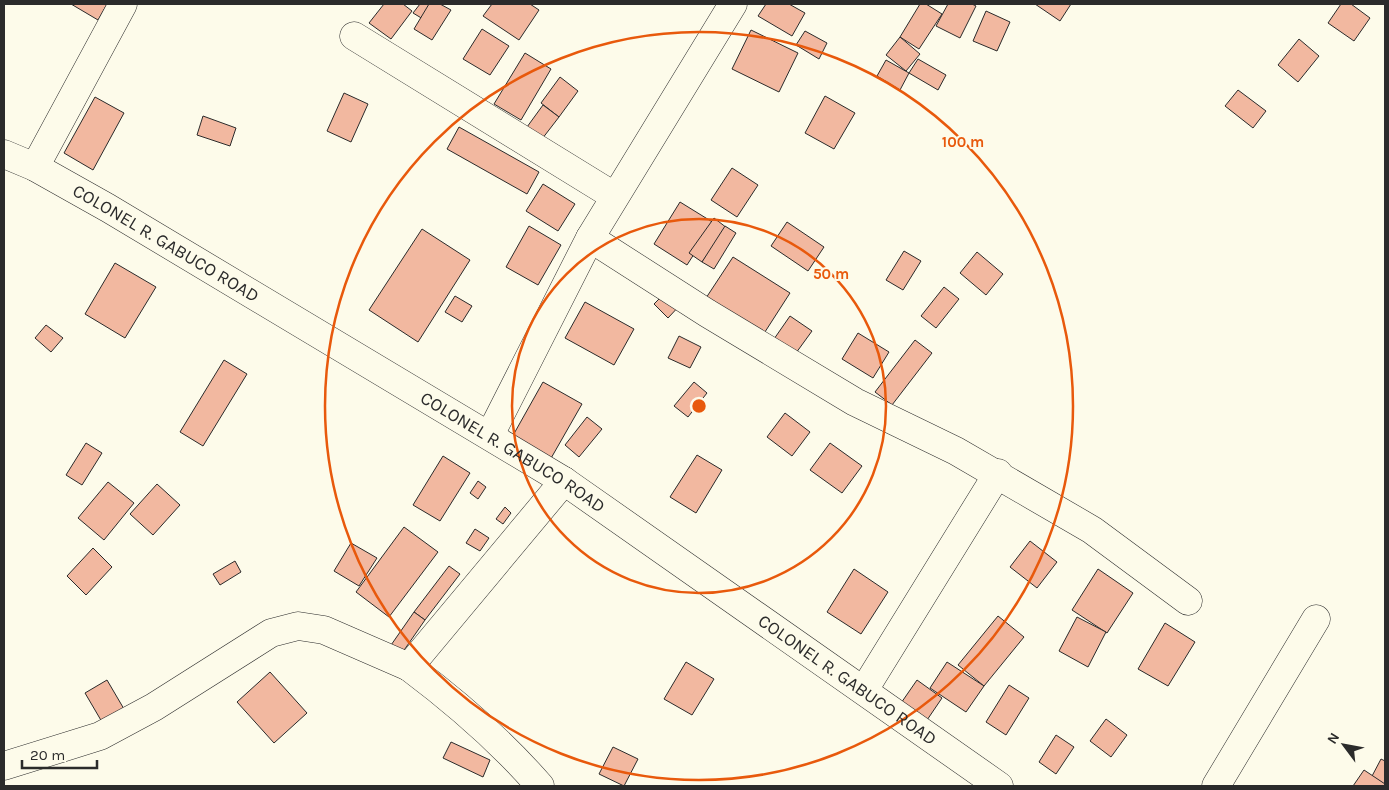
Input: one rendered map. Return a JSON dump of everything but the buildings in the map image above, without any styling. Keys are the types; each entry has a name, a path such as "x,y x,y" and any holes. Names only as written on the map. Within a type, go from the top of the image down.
{"street":[{"path":"35,167 123,4"},
{"path":"490,435 590,238 733,4"},
{"path":"354,36 614,196"},
{"name":"COLONEL R. GABUCO ROAD","path":"4,154 35,167 254,293 564,481 999,786"},
{"path":"590,238 707,313 855,402 998,473 1092,530 1188,601"},
{"path":"864,690 998,473"},
{"path":"409,667 564,481"},
{"path":"1216,786 1316,619"},
{"path":"4,766 100,736 154,707 271,633 298,626 324,630 409,667 471,716 511,752 540,786"}]}
